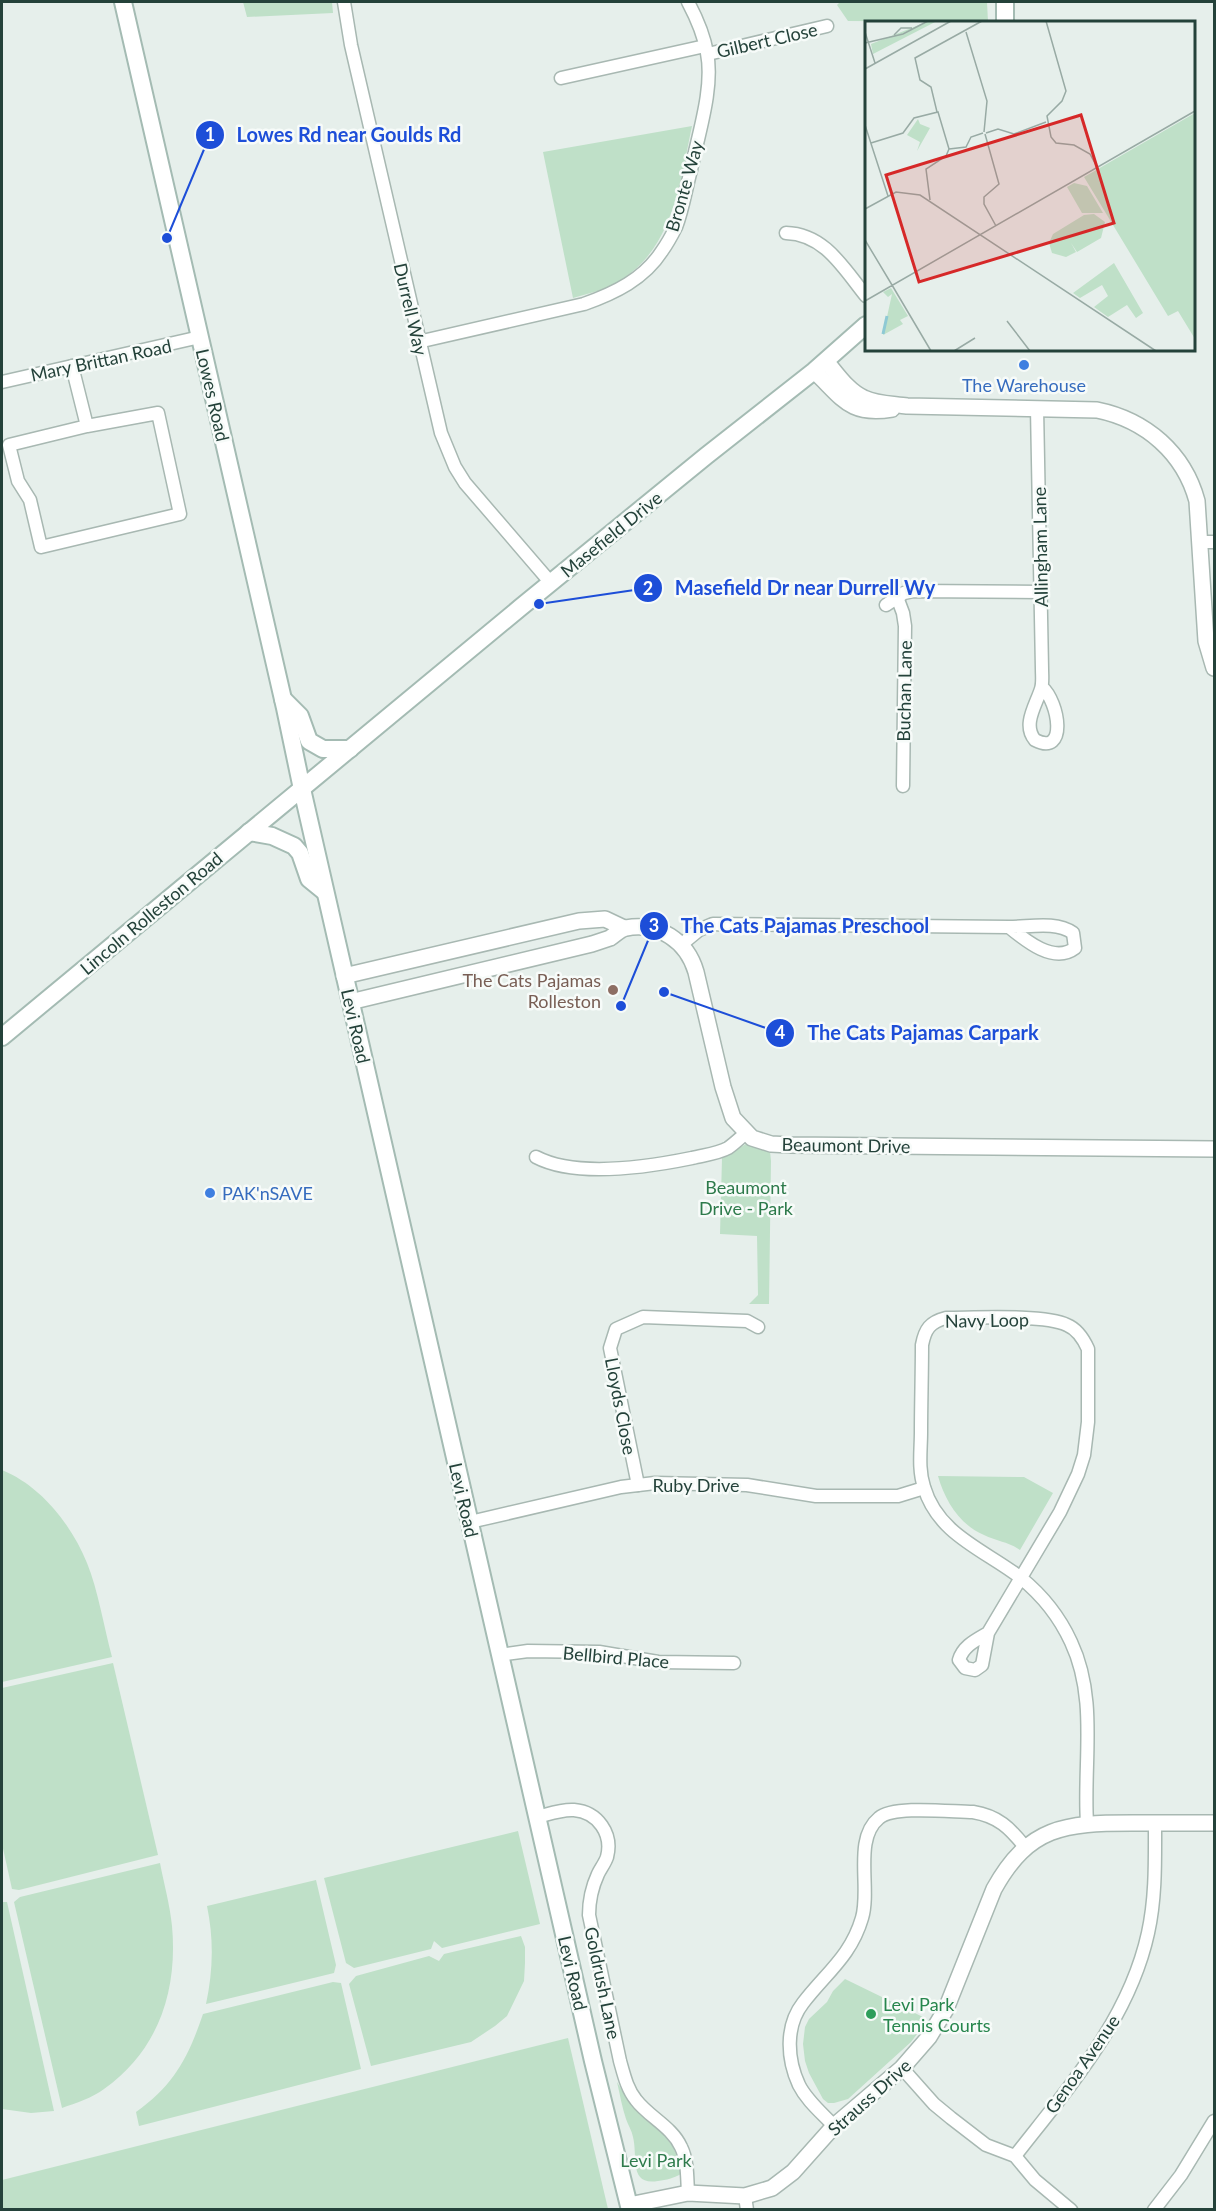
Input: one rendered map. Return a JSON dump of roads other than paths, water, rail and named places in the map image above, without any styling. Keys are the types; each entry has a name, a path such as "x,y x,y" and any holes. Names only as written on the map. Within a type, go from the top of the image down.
{"main road":[{"name":"Lowes Road","path":"123,2 302,789"},
{"path":"1005,2 1005,21"},
{"name":"Masefield Drive","path":"302,789 865,327"},
{"path":"283,698 300,716 309,741 323,749 350,749"},
{"name":"Lincoln Rolleston Road","path":"2,1038 302,789"},
{"name":"Levi Road","path":"302,789 593,2061 629,2207"},
{"path":"249,832 272,836 294,846 300,853 309,879 325,892"}],"street":[{"name":"Durrell Way","path":"344,2 346,21 438,422 455,467 551,583"},
{"name":"Bronte Way","path":"418,342 584,304 627,286 662,252 676,227 703,117 708,76 706,50 700,28 688,2"},
{"name":"Gilbert Close","path":"561,78 827,26"},
{"path":"786,233 808,236 826,247 865,294"},
{"name":"Mary Brittan Road","path":"2,382 200,337"},
{"path":"72,366 87,426"},
{"path":"820,366 864,398 907,406 1105,411 1134,422 1155,436 1174,455 1191,484 1208,542 1206,641 1215,668"},
{"name":"Allingham Lane","path":"1037,408 1042,687"},
{"path":"158,413 180,514 41,547 30,500 18,481 9,445 87,426 158,413"},
{"path":"886,605 897,597 914,591 1041,592"},
{"name":"Buchan Lane","path":"897,597 903,613 904,626 903,786"},
{"path":"344,976 594,919 605,919 624,928 654,929 682,944 690,955 696,972 727,1106 733,1118 746,1133 728,1148 717,1152 649,1166 617,1168 559,1166 548,1164 536,1157"},
{"path":"682,944 699,930 713,924 1060,927 1073,933 1075,948 1068,953 1060,954 1049,951 1026,940 1010,927"},
{"path":"350,1002 592,944 610,938 624,928"},
{"path":"491,942 496,966"},
{"name":"Beaumont Drive","path":"746,1133 761,1142 771,1144 1215,1149"},
{"name":"Lloyds Close","path":"638,1485 610,1348 616,1329 643,1317 747,1321 758,1327"},
{"name":"Navy Loop","path":"1021,1578 1070,1493 1084,1455 1088,1422 1089,1358 1084,1340 1069,1326 1050,1320 946,1318 938,1320 927,1328 922,1345 921,1467 924,1488 940,1518 950,1530 1021,1578 1035,1591 1054,1613 1078,1659 1086,1697 1087,1823"},
{"name":"Ruby Drive","path":"470,1521 655,1483 747,1485 816,1496 898,1496 924,1488"},
{"path":"988,1633 1021,1578"},
{"name":"Bellbird Place","path":"500,1654 528,1650 599,1652 658,1662 734,1663"},
{"name":"Goldrush Lane","path":"537,1817 566,1810 583,1812 597,1819 606,1832 609,1847 591,1891 589,1915 618,2050 631,2092 642,2106 672,2133 681,2146 686,2162 688,2193"},
{"path":"834,2126 800,2085 791,2056 790,2034 796,2013 841,1961 858,1931 865,1900 865,1842 869,1829 878,1818 891,1811 973,1812 1004,1823 1025,1847"},
{"name":"Strauss Drive","path":"629,2207 688,2193 746,2203 783,2181 834,2126 902,2068 938,2024 994,1889 1004,1872 1025,1847 1054,1831 1087,1823 1215,1823"},
{"name":"Genoa Avenue","path":"1015,2156 1105,2036 1133,1982 1144,1949 1152,1906 1155,1823"},
{"path":"902,2068 934,2104 986,2145 1015,2156 1035,2180 1071,2210"},
{"path":"1154,2210 1181,2175 1215,2121"}],"place":[{"name":"Lowes Rd near Goulds Rd","path":"167,238"},
{"name":"The Warehouse","path":"1024,365"},
{"name":"Masefield Dr near Durrell Wy","path":"539,604"},
{"name":"The Cats Pajamas Rolleston","path":"613,990"},
{"name":"The Cats Pajamas Carpark","path":"664,992"},
{"name":"The Cats Pajamas Preschool","path":"621,1006"},
{"name":"PAK'nSAVE","path":"210,1193"},
{"name":"Levi Park Tennis Courts","path":"871,2014"}],"park label":[{"name":"Beaumont Drive - Park","path":"746,1197"},
{"name":"Levi Park","path":"656,2160"}]}
